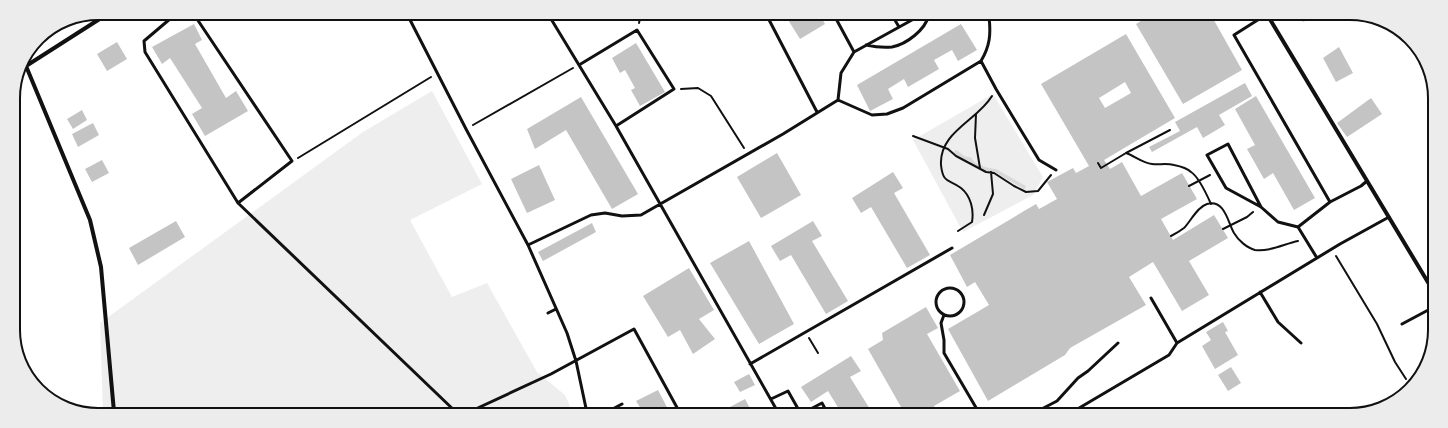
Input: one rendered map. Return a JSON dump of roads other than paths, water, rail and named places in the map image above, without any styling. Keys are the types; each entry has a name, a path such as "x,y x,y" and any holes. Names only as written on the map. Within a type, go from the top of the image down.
{"street":[{"path":"27,65 98,20"},
{"path":"1270,20 1428,282"},
{"path":"26,67 90,220 101,267 114,408"}],"lane":[{"path":"169,20 144,41 145,52 238,203 452,408"},
{"path":"198,20 292,161 238,203"},
{"path":"410,20 528,245 567,333 576,361 586,408"},
{"path":"552,20 616,126 776,408"},
{"path":"769,20 817,112"},
{"path":"837,20 854,52"},
{"path":"895,20 899,27"},
{"path":"838,100 841,72 854,52 912,20"},
{"path":"866,45 877,48 893,47 903,43 913,37 927,20"},
{"path":"838,100 872,115 887,114 903,108 981,61 990,42 991,30 990,20"},
{"path":"1258,20 1234,35 1330,202"},
{"path":"579,65 637,30 674,89 616,126"},
{"path":"981,61 996,89 1039,160 1056,170"},
{"path":"528,245 591,215 606,213 622,216 641,215 783,134 838,100"},
{"path":"1261,207 1228,144 1207,155 1226,188 1261,207 1278,222 1298,227 1317,258"},
{"path":"1298,227 1330,202 1361,186 1367,181"},
{"path":"1079,408 1169,355 1176,343 1317,258 1389,217"},
{"path":"750,364 952,248"},
{"path":"949,288 958,291 964,298 961,311 953,316 944,315 937,308 936,299 938,295 941,291 949,288"},
{"path":"1260,292 1278,322 1301,343"},
{"path":"1151,298 1176,343"},
{"path":"548,313 556,308"},
{"path":"1402,324 1428,310"},
{"path":"944,315 941,323 944,340 944,353 976,408"},
{"path":"478,408 545,377 634,329 677,408"},
{"path":"1044,408 1057,401 1078,378 1088,371 1118,343"},
{"path":"771,399 788,391 798,408"},
{"path":"812,408 822,403 825,408"},
{"path":"614,408 622,404"}],"waterway":[{"path":"956,152 964,158 970,159 974,164 985,169 996,171 1024,187"}]}
